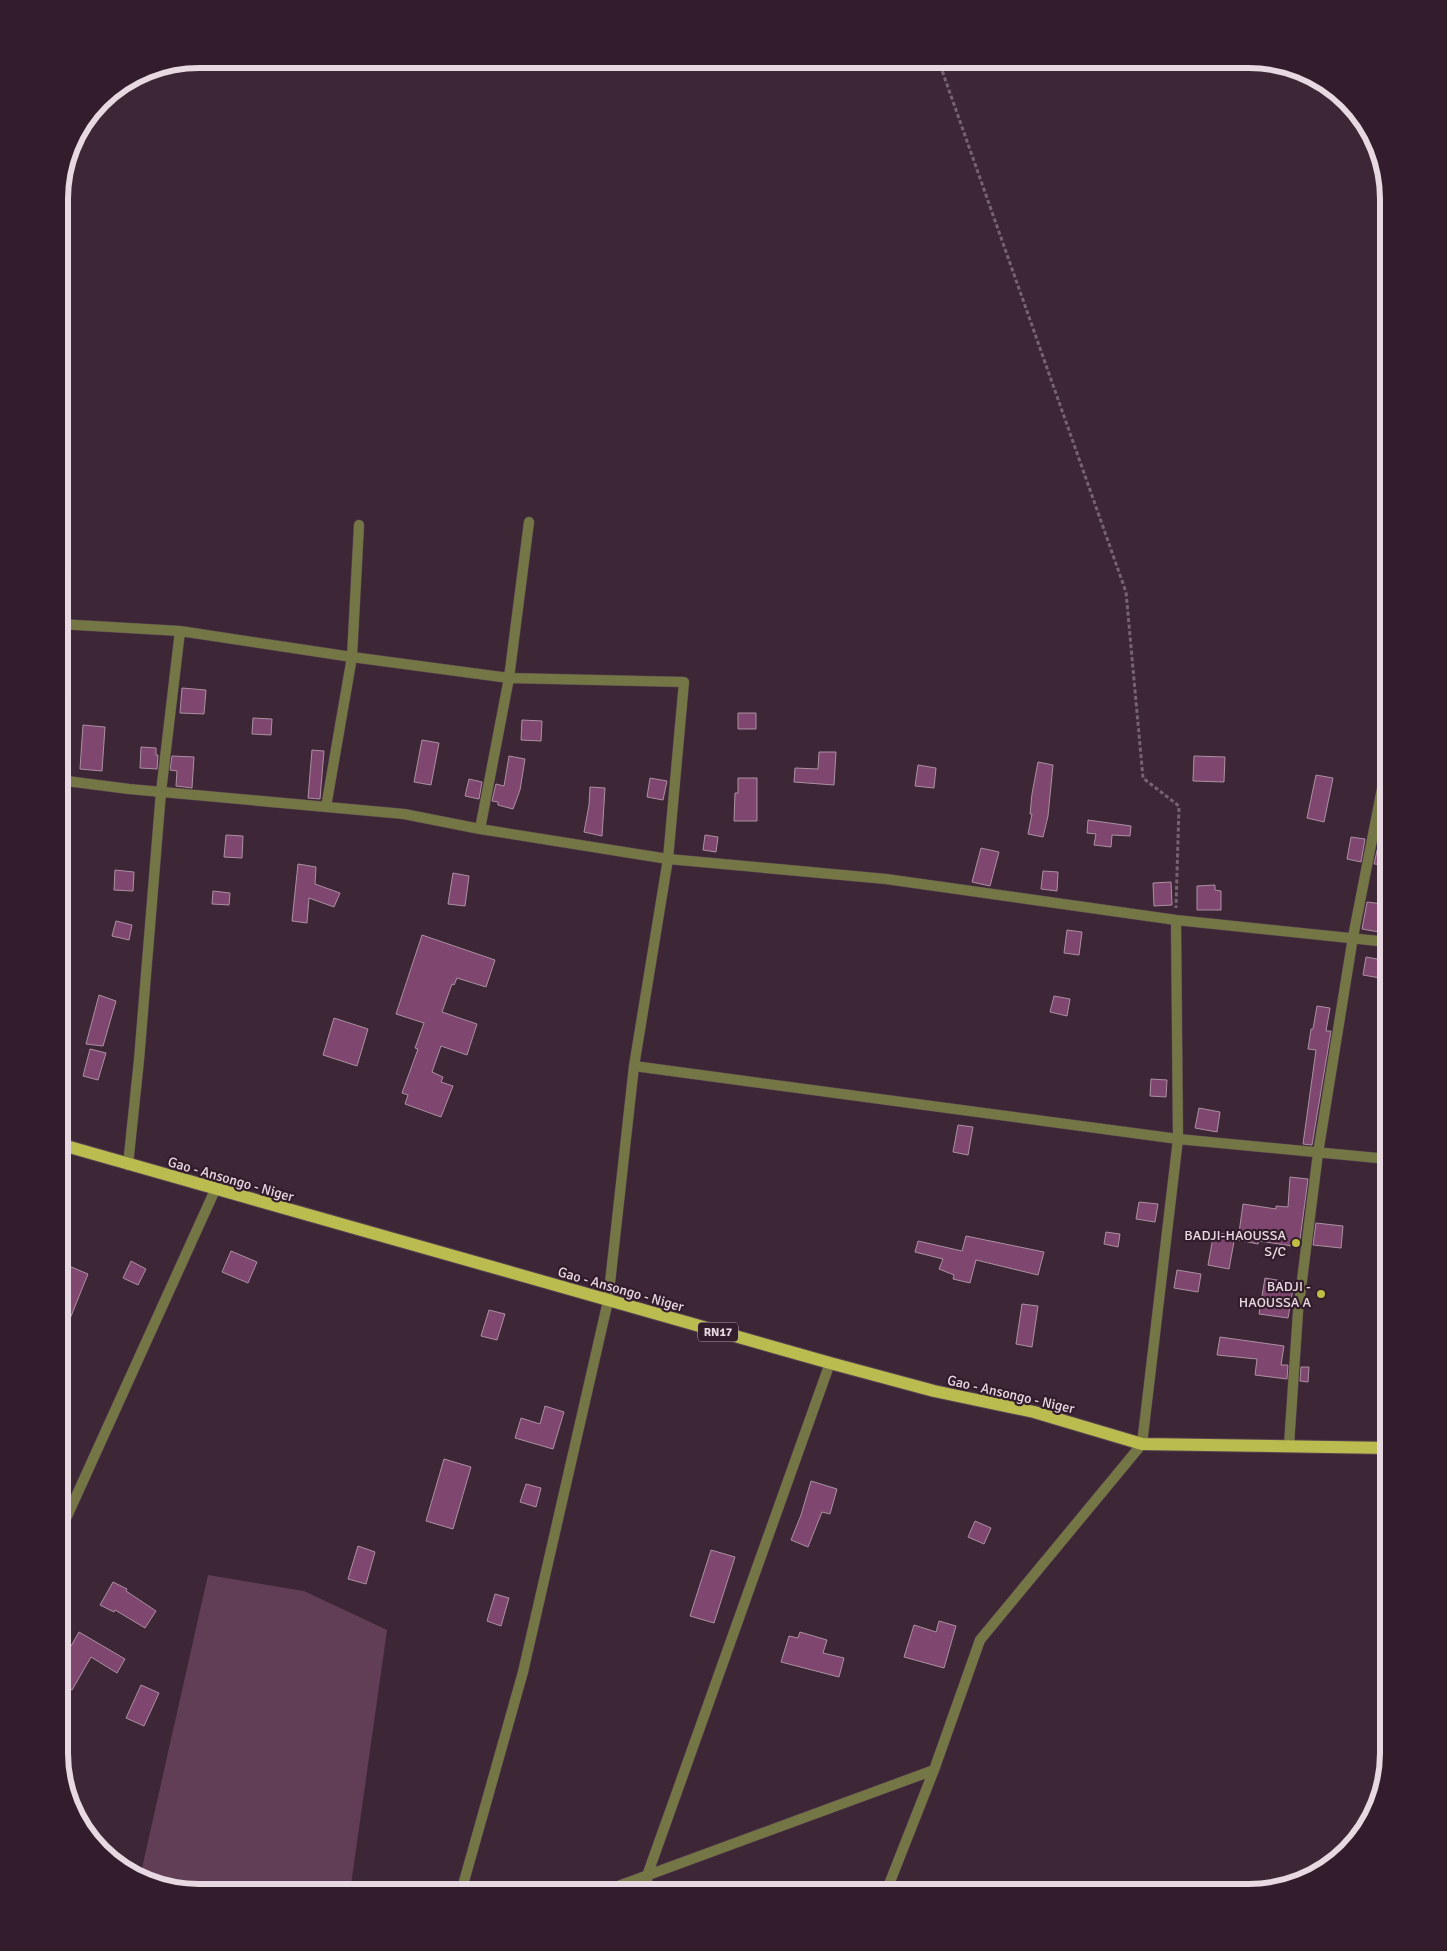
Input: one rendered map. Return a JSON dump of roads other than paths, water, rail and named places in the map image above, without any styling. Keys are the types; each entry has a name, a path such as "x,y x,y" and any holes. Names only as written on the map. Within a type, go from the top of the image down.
{"main road":[{"name":"Gao - Ansongo - Niger","path":"67,1147 830,1363 934,1391 1034,1412 1142,1444 1380,1448"}],"street":[{"path":"480,829 508,678 529,522"},
{"path":"326,807 352,657 359,525"},
{"path":"68,625 180,631 508,678 684,682 668,859 634,1066 608,1301 523,1672 463,1884"},
{"path":"128,1165 139,1060 161,792 180,631"},
{"path":"68,781 161,792 404,814 480,829 668,859 886,879 1176,920 1380,941"},
{"path":"1289,1445 1298,1312 1318,1153 1353,938 1380,799"},
{"path":"889,1884 934,1770 980,1640 1142,1444 1178,1139 1176,920"},
{"path":"634,1066 1178,1139 1380,1158"},
{"path":"67,1516 215,1190"},
{"path":"647,1884 648,1874 830,1363"},
{"path":"67,1502 72,1505"},
{"path":"622,1884 934,1770"}],"place":[{"name":"BADJI-HAOUSSA S/C","path":"1296,1243"},
{"name":"BADJI - HAOUSSA A","path":"1321,1294"}]}
